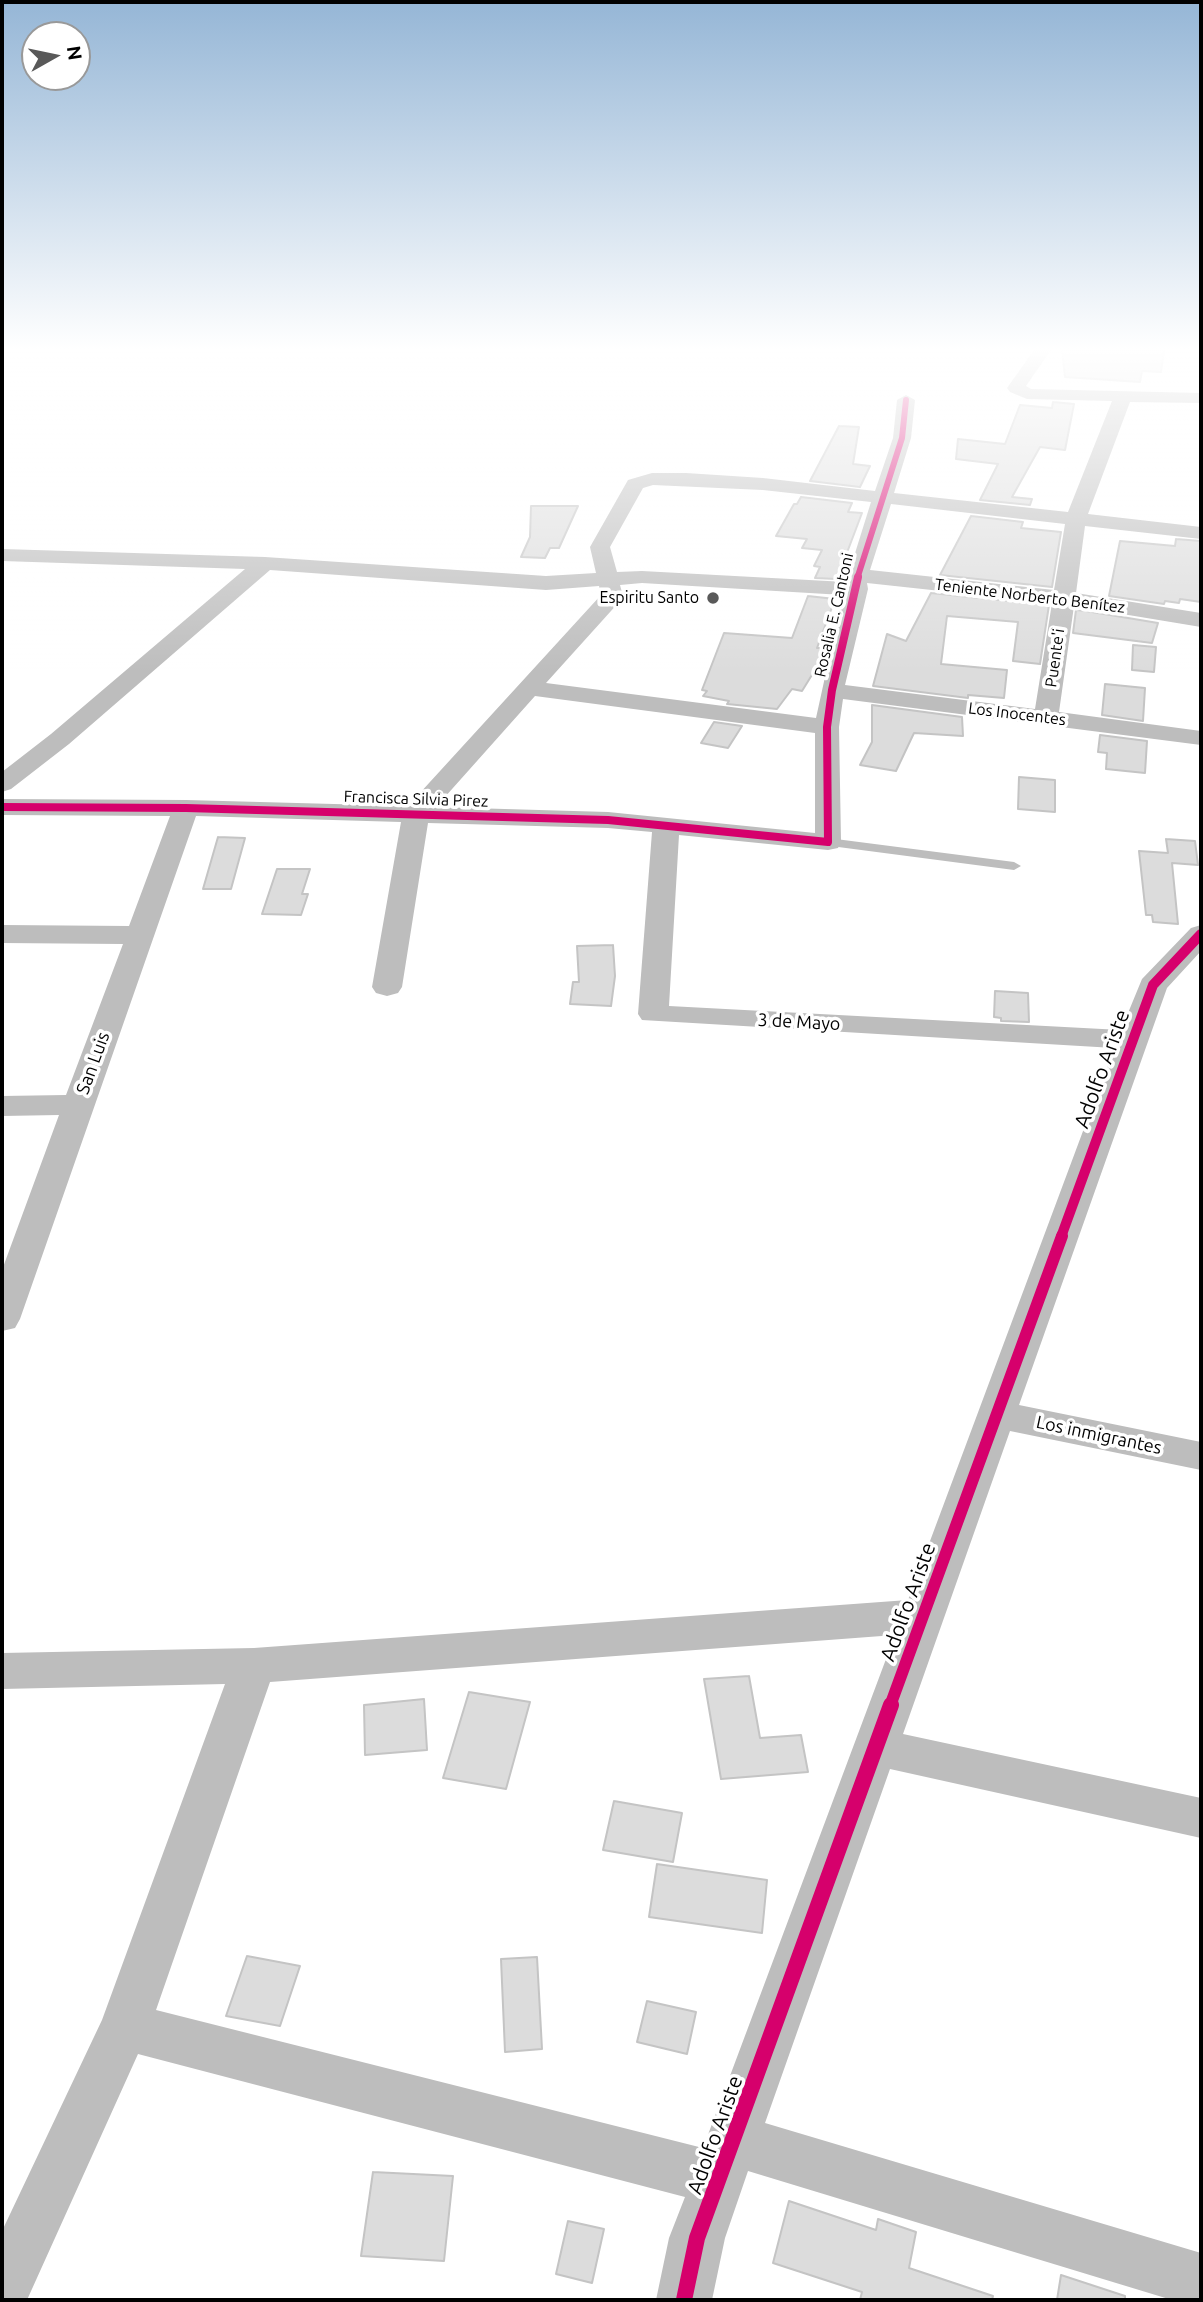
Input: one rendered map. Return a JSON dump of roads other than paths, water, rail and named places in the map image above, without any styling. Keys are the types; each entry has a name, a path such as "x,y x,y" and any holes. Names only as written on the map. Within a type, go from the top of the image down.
{"street":[{"name":"Rosalia E. Cantoni","path":"828,842 827,727 832,690 881,497 895,457"},
{"name":"Puente'i","path":"1046,718 1076,519 1099,457"},
{"path":"387,987 416,814 612,596 600,547 635,484 652,479 686,479 763,484 1201,533"},
{"name":"Teniente Norberto Benítez","path":"2,555 265,564 545,583 642,577 858,582 1063,598 1201,620"},
{"path":"2,784 60,739 265,564"},
{"path":"527,688 827,727"},
{"name":"Los Inocentes","path":"832,690 1201,738"},
{"name":"Francisca Silvia Pirez","path":"2,807 186,808 608,820 828,842"},
{"name":"San Luis","path":"2,1319 186,808"},
{"name":"3 de Mayo","path":"666,826 653,1014 1133,1040"},
{"path":"2,934 140,935"},
{"name":"Adolfo Ariste","path":"684,2300 697,2238 1153,985 1201,934"},
{"path":"2,1106 78,1105"},
{"name":"Los inmigrantes","path":"997,1414 1201,1456"},
{"path":"2,1671 254,1666 923,1616"},
{"path":"2,2292 125,2026 254,1666"},
{"path":"876,1747 1201,1818"},
{"path":"125,2026 726,2160 1201,2281"}],"lane":[{"path":"828,842 1014,866"}],"place":[{"name":"Espiritu Santo","path":"713,598"}]}
